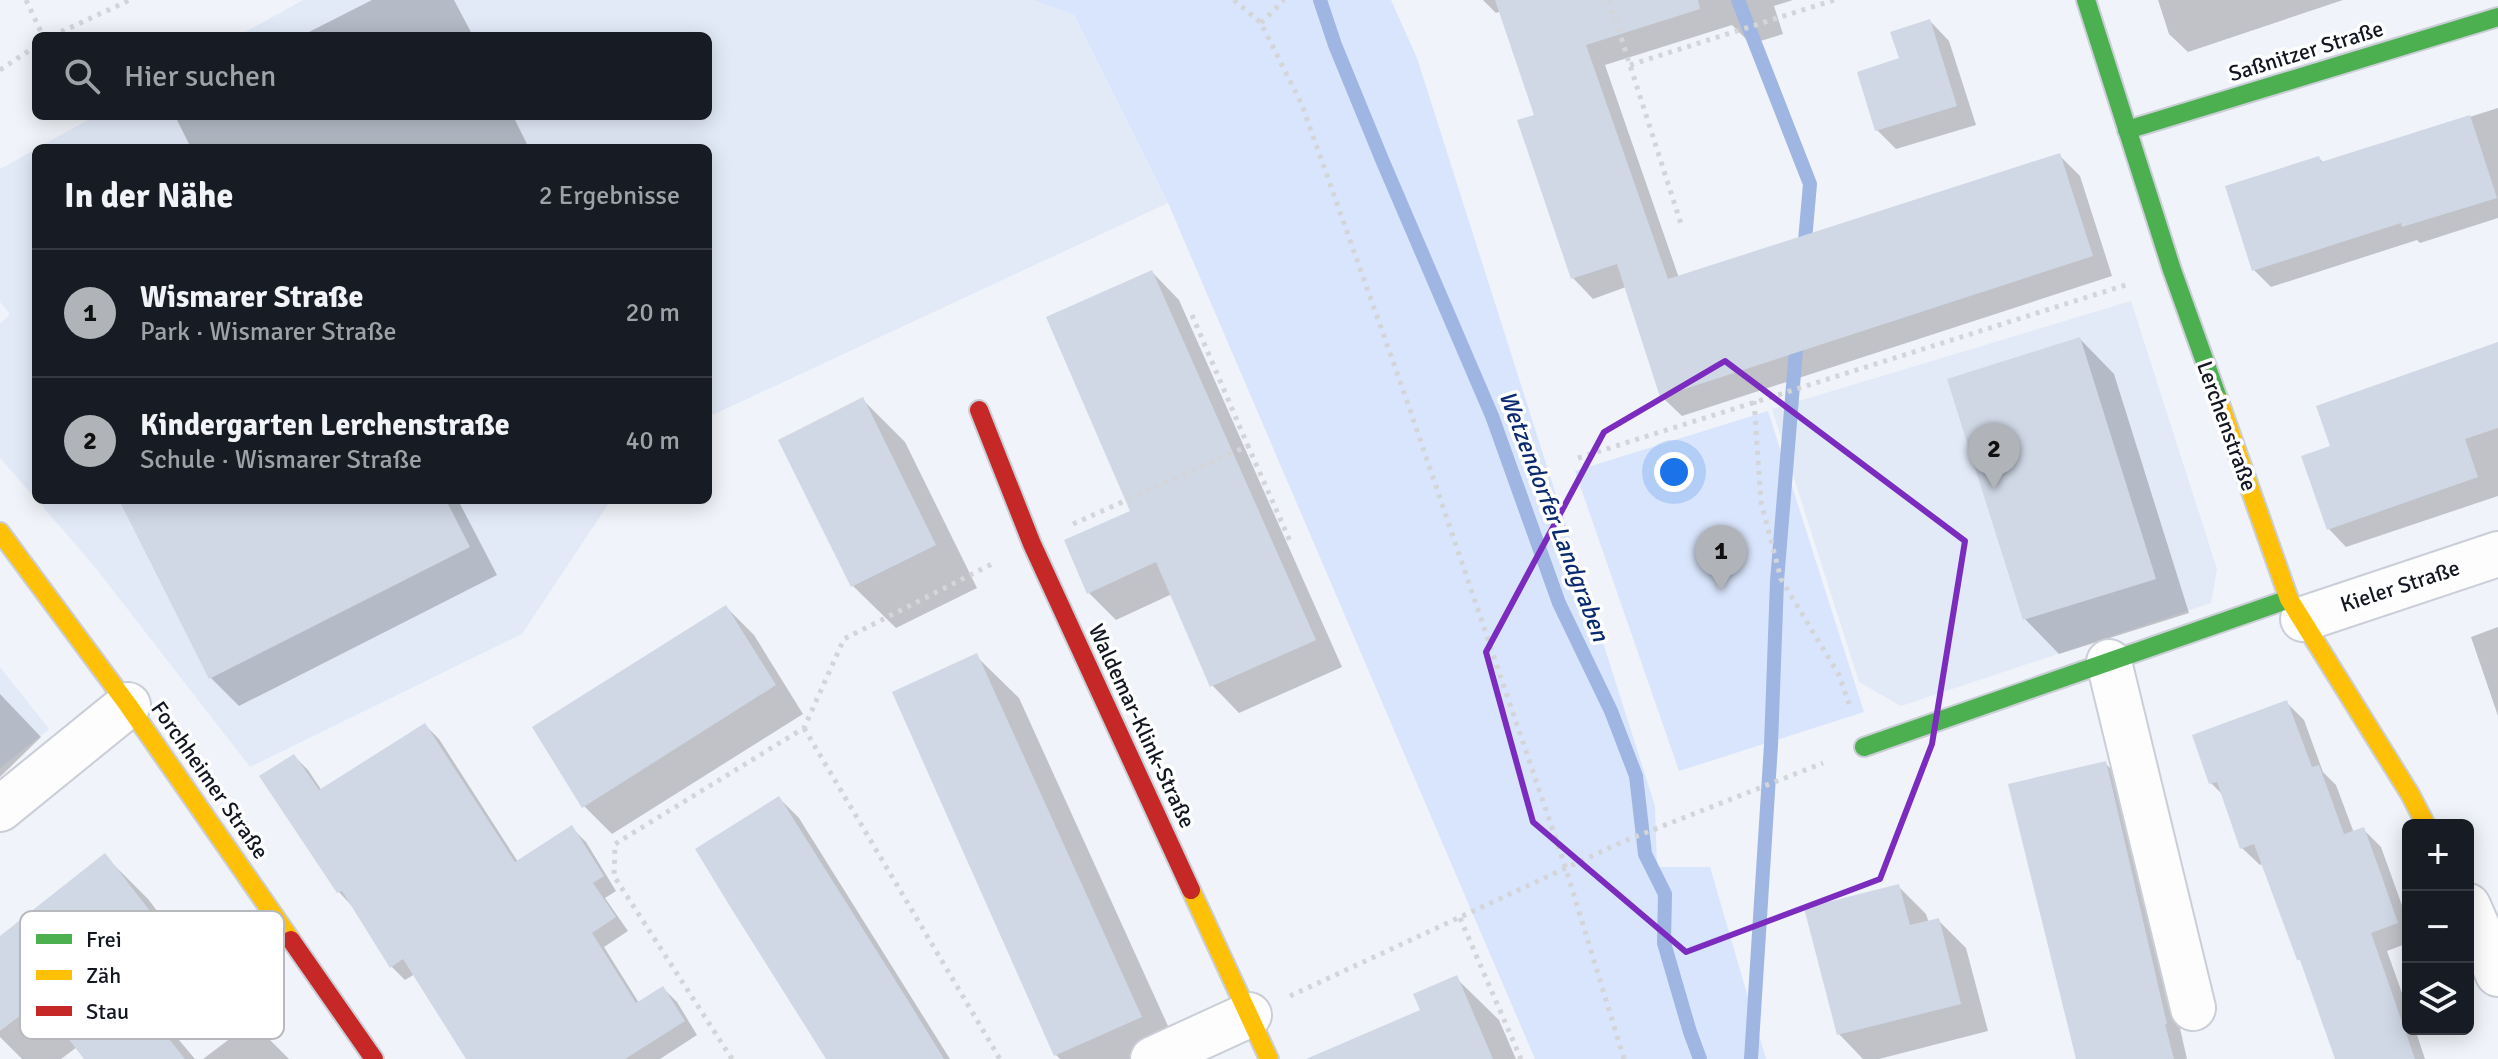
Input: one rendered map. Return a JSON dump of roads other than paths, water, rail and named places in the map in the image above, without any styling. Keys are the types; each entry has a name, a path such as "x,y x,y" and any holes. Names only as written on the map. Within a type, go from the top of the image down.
{"street":[{"name":"Lerchenstraße","path":"2086,0 2172,270 2296,609 2423,819"},
{"name":"Saßnitzer Straße","path":"2127,130 2498,17"},
{"name":"Waldemar-Klink-Straße","path":"979,410 1032,544 1269,1059"},
{"name":"Forchheimer Straße","path":"0,532 128,705 271,911"},
{"name":"Kieler Straße","path":"2296,609 2498,554"},
{"path":"1864,747 2109,662 2296,609"},
{"path":"2109,662 2193,1008"},
{"path":"0,809 128,705"},
{"path":"2474,920 2498,974"},
{"name":"Forchheimer Straße","path":"284,929 374,1059"},
{"path":"1153,1059 1249,1015"}],"waterway":[{"name":"Wetzendorfer Landgraben","path":"1320,0 1383,162 1492,416 1559,603 1611,711 1636,776 1645,854 1665,894 1664,943 1700,1059"},
{"name":"Wetzendorfer Landgraben","path":"1738,0 1810,184 1804,252"},
{"name":"Wetzendorfer Landgraben","path":"1751,1059 1771,745 1777,581 1797,337"}],"place":[{"name":"Kindergarten Lerchenstraße","path":"1994,489"},
{"name":"Wismarer Straße","path":"1721,591"}]}
